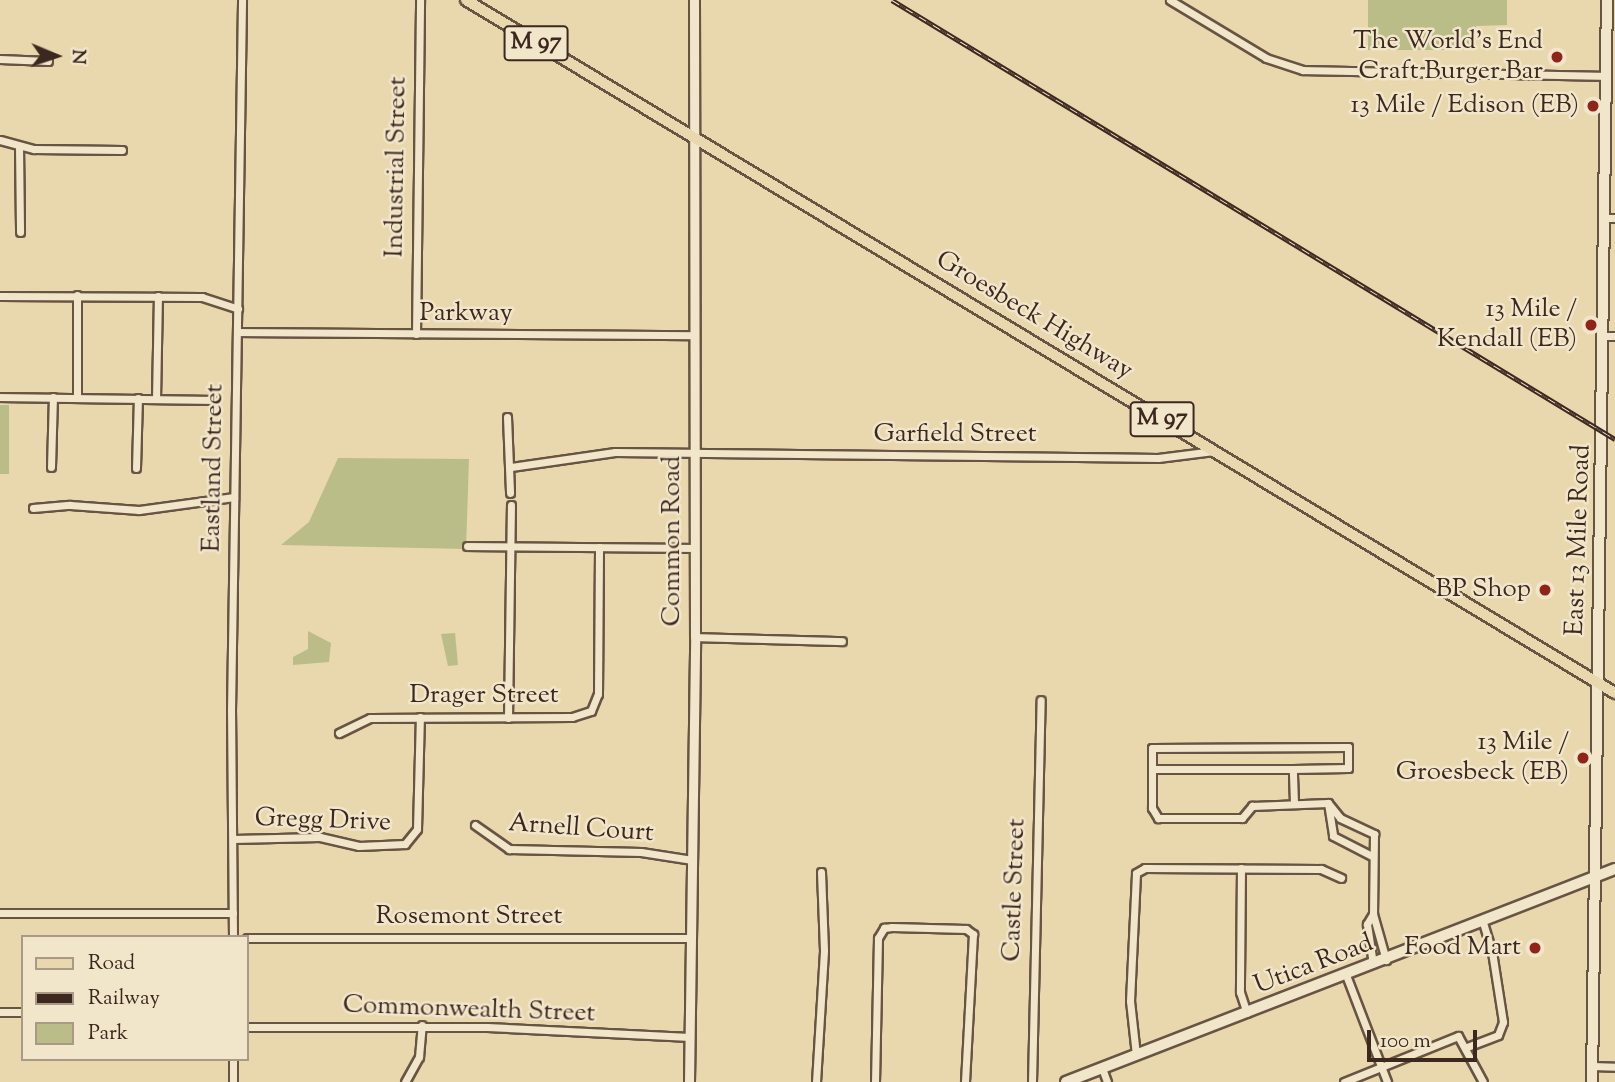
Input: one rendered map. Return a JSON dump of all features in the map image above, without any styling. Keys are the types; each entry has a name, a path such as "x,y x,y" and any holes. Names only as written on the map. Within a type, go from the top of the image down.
{"main road":[{"name":"Groesbeck Highway","path":"466,0 1615,693"},
{"name":"East 13 Mile Road","path":"1592,1082 1596,681 1610,336 1607,0"},
{"name":"Utica Road","path":"1066,1082 1482,923 1615,869"}],"street":[{"name":"Eastland Street","path":"233,935 234,497 242,0"},
{"name":"Industrial Street","path":"416,334 420,0"},
{"name":"Common Road","path":"689,1082 695,637 694,0"},
{"path":"1170,0 1266,58 1303,70 1607,76"},
{"path":"0,60 48,61"},
{"path":"0,140 19,146 122,150"},
{"path":"19,146 20,232"},
{"path":"77,397 78,295"},
{"path":"0,296 202,297 237,309"},
{"path":"156,399 158,296"},
{"name":"Parkway","path":"237,332 694,335"},
{"path":"0,397 212,400"},
{"path":"51,467 53,397"},
{"path":"136,468 138,398"},
{"path":"507,417 510,493"},
{"name":"Garfield Street","path":"511,467 615,452 1158,458 1215,451"},
{"path":"33,508 139,510 234,497"},
{"path":"508,718 511,505"},
{"path":"467,546 693,548"},
{"name":"Drager Street","path":"339,733 370,718 572,718 586,715 595,705 598,547"},
{"path":"695,637 842,641"},
{"name":"Castle Street","path":"1032,1082 1041,700"},
{"name":"Gregg Drive","path":"233,839 320,837 359,846 405,844 416,830 420,717"},
{"path":"1152,769 1348,768 1348,747 1152,748 1152,769 1153,808 1158,818 1242,818 1252,806 1328,803"},
{"path":"1293,769 1294,803"},
{"path":"1328,803 1332,836 1372,856"},
{"path":"1328,803 1340,818 1374,834 1373,914 1386,960"},
{"name":"Arnell Court","path":"475,825 509,849 641,852 691,860"},
{"path":"1136,1055 1130,1001 1136,873 1145,868 1321,869 1341,878"},
{"path":"1241,868 1240,992 1247,1013"},
{"path":"816,1082 824,950 821,872"},
{"path":"0,913 233,913"},
{"path":"1373,914 1367,924 1373,964"},
{"path":"1466,1047 1494,1037 1503,1022 1492,952 1482,923"},
{"path":"875,1082 878,937 884,928 892,927 966,929 972,934 965,1082"},
{"name":"Rosemont Street","path":"248,938 691,939"},
{"path":"1346,975 1388,1082"},
{"path":"0,1012 21,1012"},
{"path":"405,1082 419,1057 422,1026"},
{"name":"Commonwealth Street","path":"248,1027 422,1026 690,1037"},
{"path":"1344,1082 1458,1035 1483,1082"},
{"path":"233,1061 233,1082"},
{"path":"1592,1066 1615,1067"},
{"path":"1102,1068 1107,1082"}],"green space":[{"path":"1368,0 1507,0 1507,25 1476,26 1476,50 1368,50"},
{"path":"0,405 9,405 9,474 0,474"},
{"path":"338,458 469,459 466,549 281,545 309,522"},
{"path":"308,631 331,643 329,662 293,665 293,657 308,649"},
{"path":"455,633 458,665 448,666 441,634"}],"railway":[{"path":"892,0 1615,439"}],"place":[{"name":"The World's End Craft Burger Bar","path":"1557,57"},
{"name":"13 Mile / Edison (EB)","path":"1593,106"},
{"name":"13 Mile / Kendall (EB)","path":"1591,325"},
{"name":"BP Shop","path":"1545,590"},
{"name":"13 Mile / Groesbeck (EB)","path":"1583,758"},
{"name":"Food Mart","path":"1535,948"}]}
